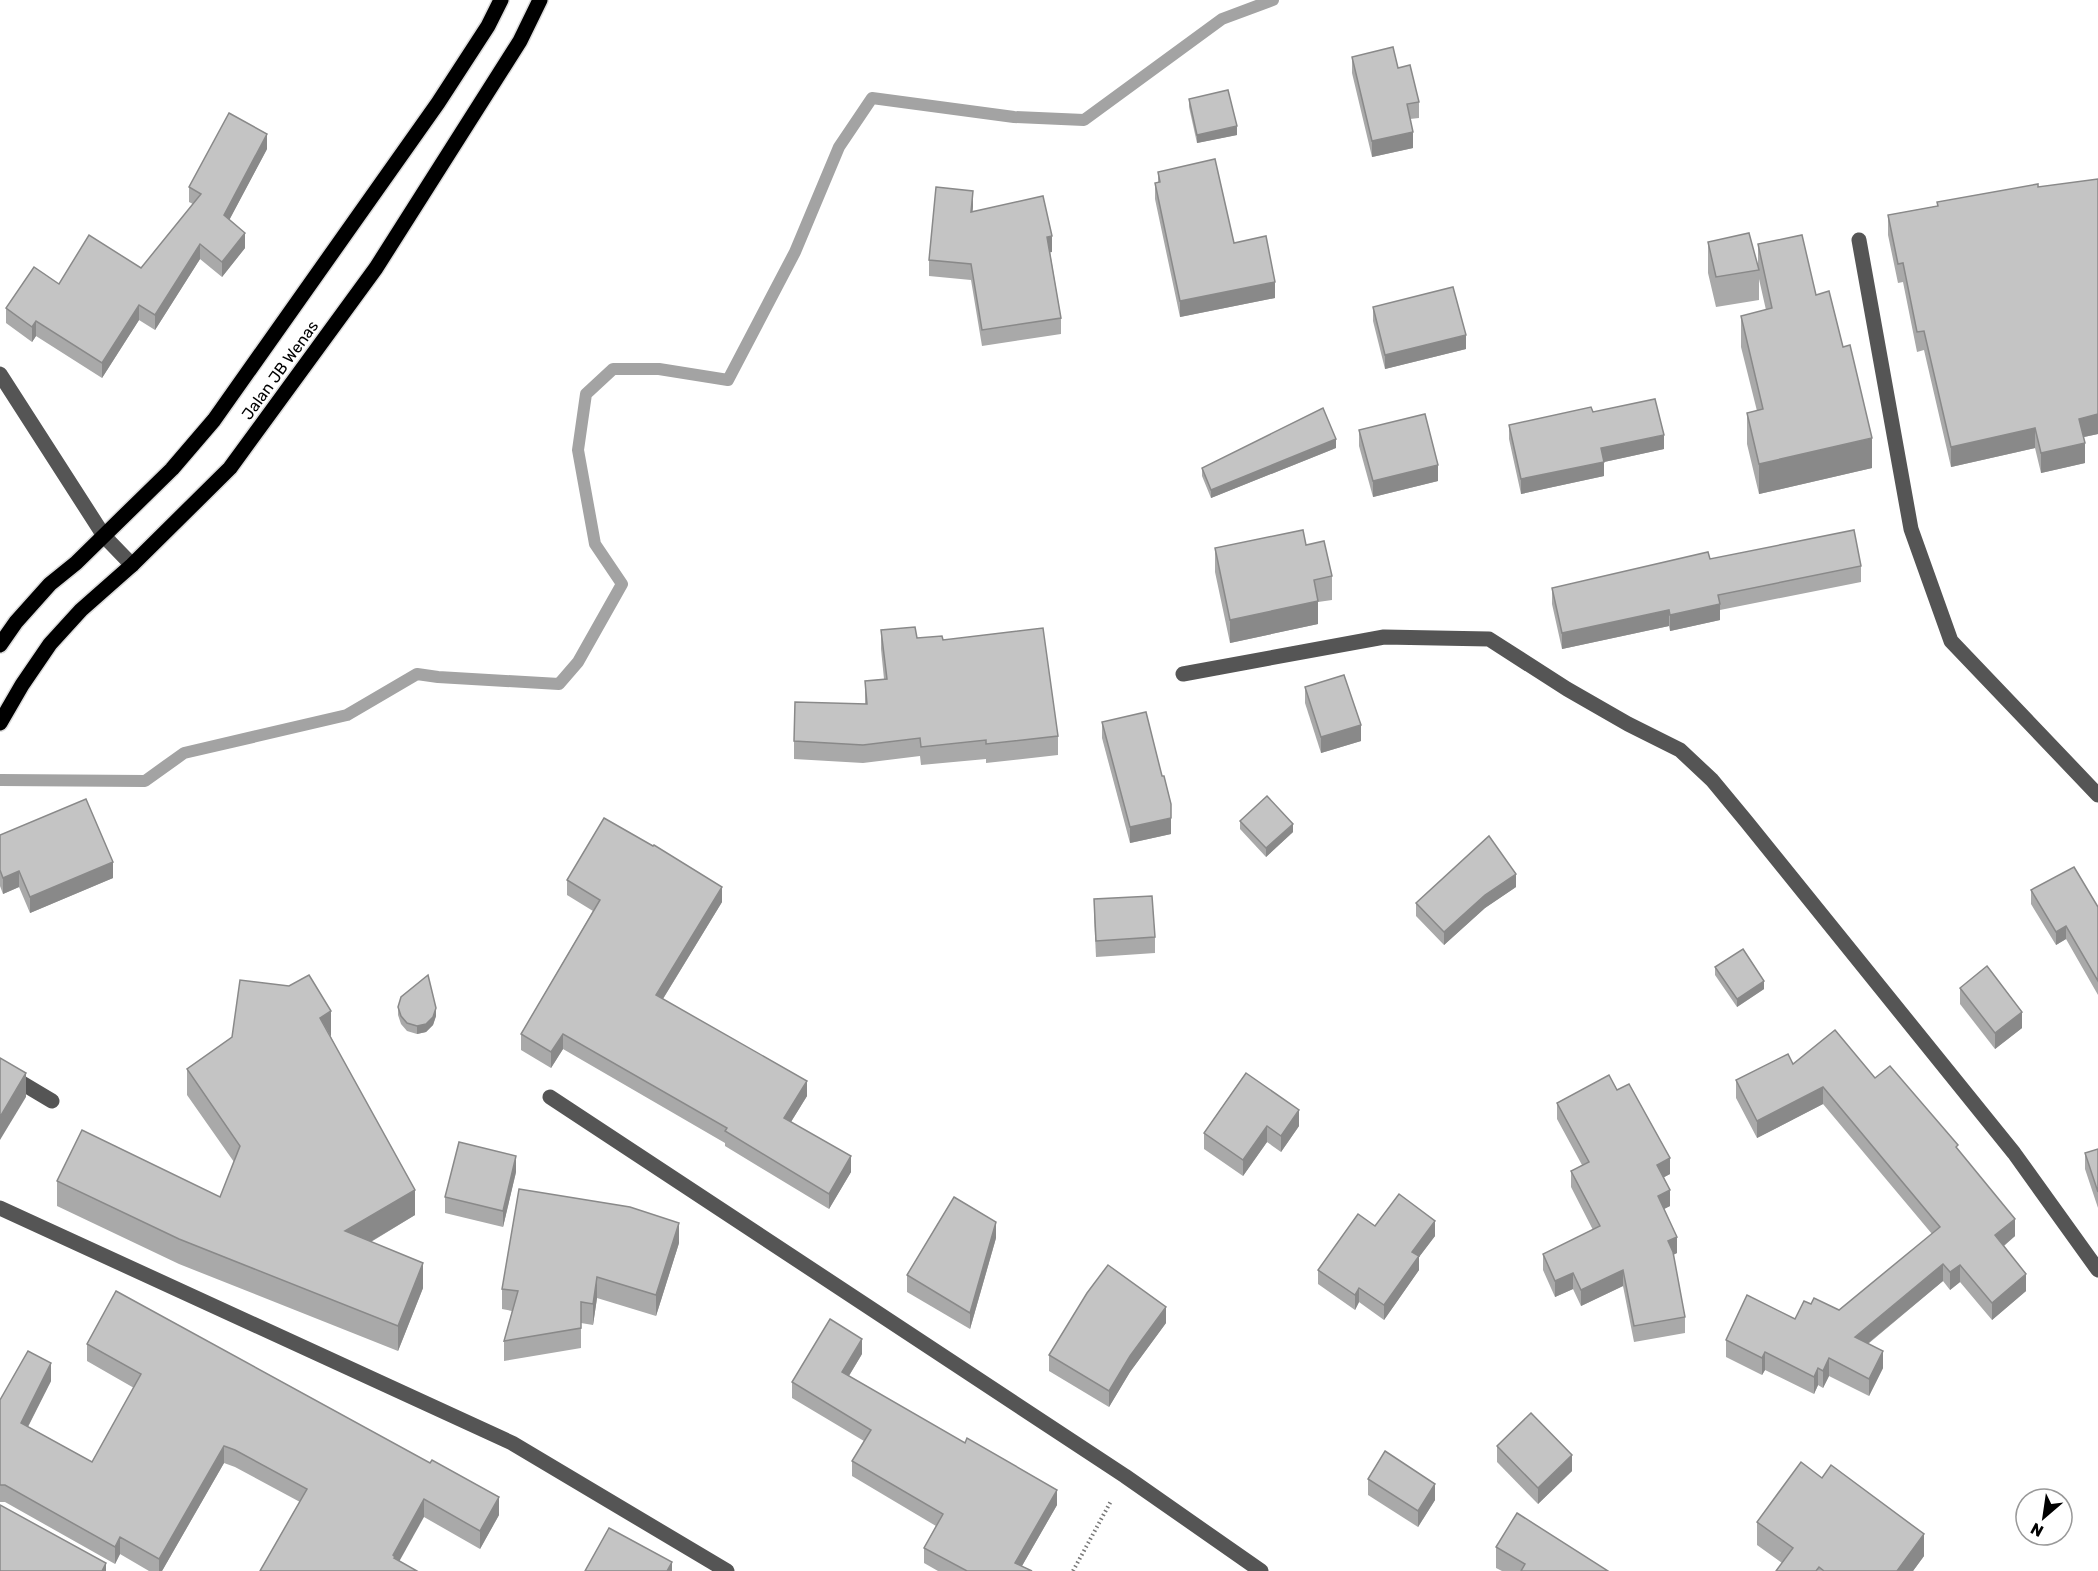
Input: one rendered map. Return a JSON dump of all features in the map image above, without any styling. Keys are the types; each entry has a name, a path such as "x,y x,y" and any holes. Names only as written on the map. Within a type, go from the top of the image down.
{"main road":[{"name":"Jalan JB Wenas","path":"0,645 16,622 50,584 76,563 172,469 214,420 438,103 488,26 501,0"},
{"name":"Jalan JB Wenas","path":"0,723 22,684 50,644 81,610 132,565 231,468 376,268 457,144 520,41 540,0"}],"street":[{"path":"1859,240 1911,529 1951,641 2098,795"},
{"path":"0,374 104,536 132,565"},
{"path":"1183,674 1384,637 1489,639 1567,689 1628,724 1680,750 1712,780 2014,1153 2098,1270"},
{"path":"0,1070 52,1101"},
{"path":"550,1097 1125,1476 1261,1571"},
{"path":"0,1208 512,1443 727,1571"}],"path":[{"path":"1073,1571 1125,1476"}],"building":[{"path":"1393,47 1398,68 1410,65 1419,102 1407,104 1413,132 1372,141 1352,57"},
{"path":"1228,90 1237,126 1197,135 1189,99"},
{"path":"229,113 267,134 224,215 245,233 222,262 200,244 155,315 139,305 102,363 36,321 32,327 6,308 34,267 59,284 89,235 141,268 201,194 189,187"},
{"path":"1215,159 1234,243 1266,236 1275,282 1180,301 1155,183 1160,182 1158,172"},
{"path":"2098,179 2098,414 2079,419 2085,443 2041,453 2035,428 1951,447 1924,331 1917,332 1903,263 1898,264 1888,215 1938,206 1937,202 2038,184 2038,187"},
{"path":"936,187 973,191 971,212 1043,196 1052,236 1047,237 1061,318 982,330 971,264 929,260"},
{"path":"1749,233 1759,270 1716,277 1708,242"},
{"path":"1802,235 1816,295 1829,291 1843,347 1850,345 1872,438 1759,464 1747,413 1763,409 1741,316 1772,308 1758,244"},
{"path":"1453,287 1466,335 1385,355 1373,307"},
{"path":"1655,399 1664,435 1601,448 1604,462 1521,479 1509,425 1591,407 1593,412"},
{"path":"1323,408 1336,439 1211,490 1202,468"},
{"path":"1425,414 1438,465 1373,481 1359,430"},
{"path":"1303,530 1306,545 1324,541 1332,576 1314,580 1318,601 1230,620 1215,548"},
{"path":"1854,530 1861,566 1718,595 1720,604 1670,615 1669,610 1562,633 1552,588 1708,552 1710,559"},
{"path":"915,627 917,638 942,636 943,640 1043,628 1058,736 986,744 986,740 921,747 920,738 863,745 794,741 795,702 867,704 865,681 887,679 881,630"},
{"path":"1344,675 1361,725 1321,737 1305,687"},
{"path":"1146,712 1171,804 1171,818 1130,827 1102,722"},
{"path":"1267,796 1293,824 1266,848 1240,821"},
{"path":"86,799 113,862 30,897 19,871 3,878 0,870 0,835"},
{"path":"604,818 654,845 722,887 656,995 807,1081 784,1118 851,1156 829,1194 725,1131 727,1128 563,1034 551,1052 521,1034 600,900 567,880"},
{"path":"1489,836 1516,874 1485,895 1444,932 1416,903"},
{"path":"2074,867 2098,907 2098,981 2066,926 2056,932 2031,890"},
{"path":"1152,896 1155,937 1096,941 1094,899"},
{"path":"1743,949 1764,981 1737,999 1715,967"},
{"path":"1987,966 2022,1012 1995,1033 1960,988"},
{"path":"309,975 331,1011 320,1018 415,1190 345,1231 423,1263 398,1326 179,1239 57,1181 82,1130 220,1197 240,1146 187,1069 232,1037 240,980 289,986"},
{"path":"428,975 436,1008 433,1017 426,1024 417,1026 407,1023 398,1007 401,997"},
{"path":"1835,1030 1875,1078 1890,1066 1958,1145 1956,1147 2015,1219 1995,1235 2026,1274 1992,1303 1960,1265 1950,1272 1943,1264 1855,1337 1883,1351 1869,1379 1829,1358 1823,1371 1818,1368 1814,1377 1765,1352 1762,1358 1726,1340 1747,1295 1795,1319 1804,1301 1811,1304 1814,1298 1839,1310 1940,1227 1823,1087 1757,1121 1736,1080 1788,1054 1793,1064"},
{"path":"0,1058 26,1073 0,1117"},
{"path":"1246,1073 1299,1110 1281,1136 1267,1126 1243,1160 1204,1133"},
{"path":"1609,1075 1617,1090 1629,1084 1670,1158 1657,1165 1670,1190 1658,1196 1677,1237 1668,1241 1673,1252 1685,1317 1634,1326 1623,1270 1581,1290 1573,1273 1555,1281 1543,1254 1600,1226 1571,1171 1589,1162 1557,1103"},
{"path":"459,1142 516,1156 503,1211 445,1197"},
{"path":"2098,1149 2098,1192 2085,1153"},
{"path":"519,1189 630,1207 679,1223 656,1295 597,1277 593,1304 581,1302 581,1328 504,1341 518,1291 502,1289"},
{"path":"1399,1194 1435,1221 1412,1252 1419,1256 1384,1305 1359,1288 1355,1295 1318,1270 1358,1214 1375,1226"},
{"path":"954,1197 996,1222 970,1313 907,1275"},
{"path":"1108,1265 1166,1307 1130,1356 1109,1391 1049,1355 1087,1293"},
{"path":"116,1291 430,1463 432,1460 499,1497 480,1531 424,1499 393,1555 394,1558 417,1571 260,1571 307,1489 224,1446 159,1559 120,1537 115,1547 5,1485 0,1485 0,1400 28,1351 51,1363 21,1423 92,1462 141,1374 87,1344"},
{"path":"830,1319 862,1339 842,1372 965,1443 967,1438 1057,1490 1015,1563 1032,1571 967,1571 924,1548 943,1514 852,1461 871,1430 792,1382"},
{"path":"1531,1413 1572,1455 1538,1488 1497,1446"},
{"path":"1385,1451 1435,1484 1418,1511 1368,1479"},
{"path":"1801,1462 1822,1478 1831,1465 1924,1534 1897,1571 1824,1571 1819,1567 1816,1571 1776,1571 1793,1548 1757,1522"},
{"path":"0,1505 106,1563 102,1571 0,1571"},
{"path":"1517,1513 1608,1571 1521,1571 1525,1564 1496,1547"},
{"path":"609,1528 672,1562 667,1571 585,1571"}],"waterway":[{"path":"0,780 145,781 184,753 347,715 417,674 559,684 578,662 622,584 595,544 578,450 586,394 613,369 659,369 728,380 795,252 839,147 872,98 1014,117 1084,120 1222,19 1273,0"}]}
